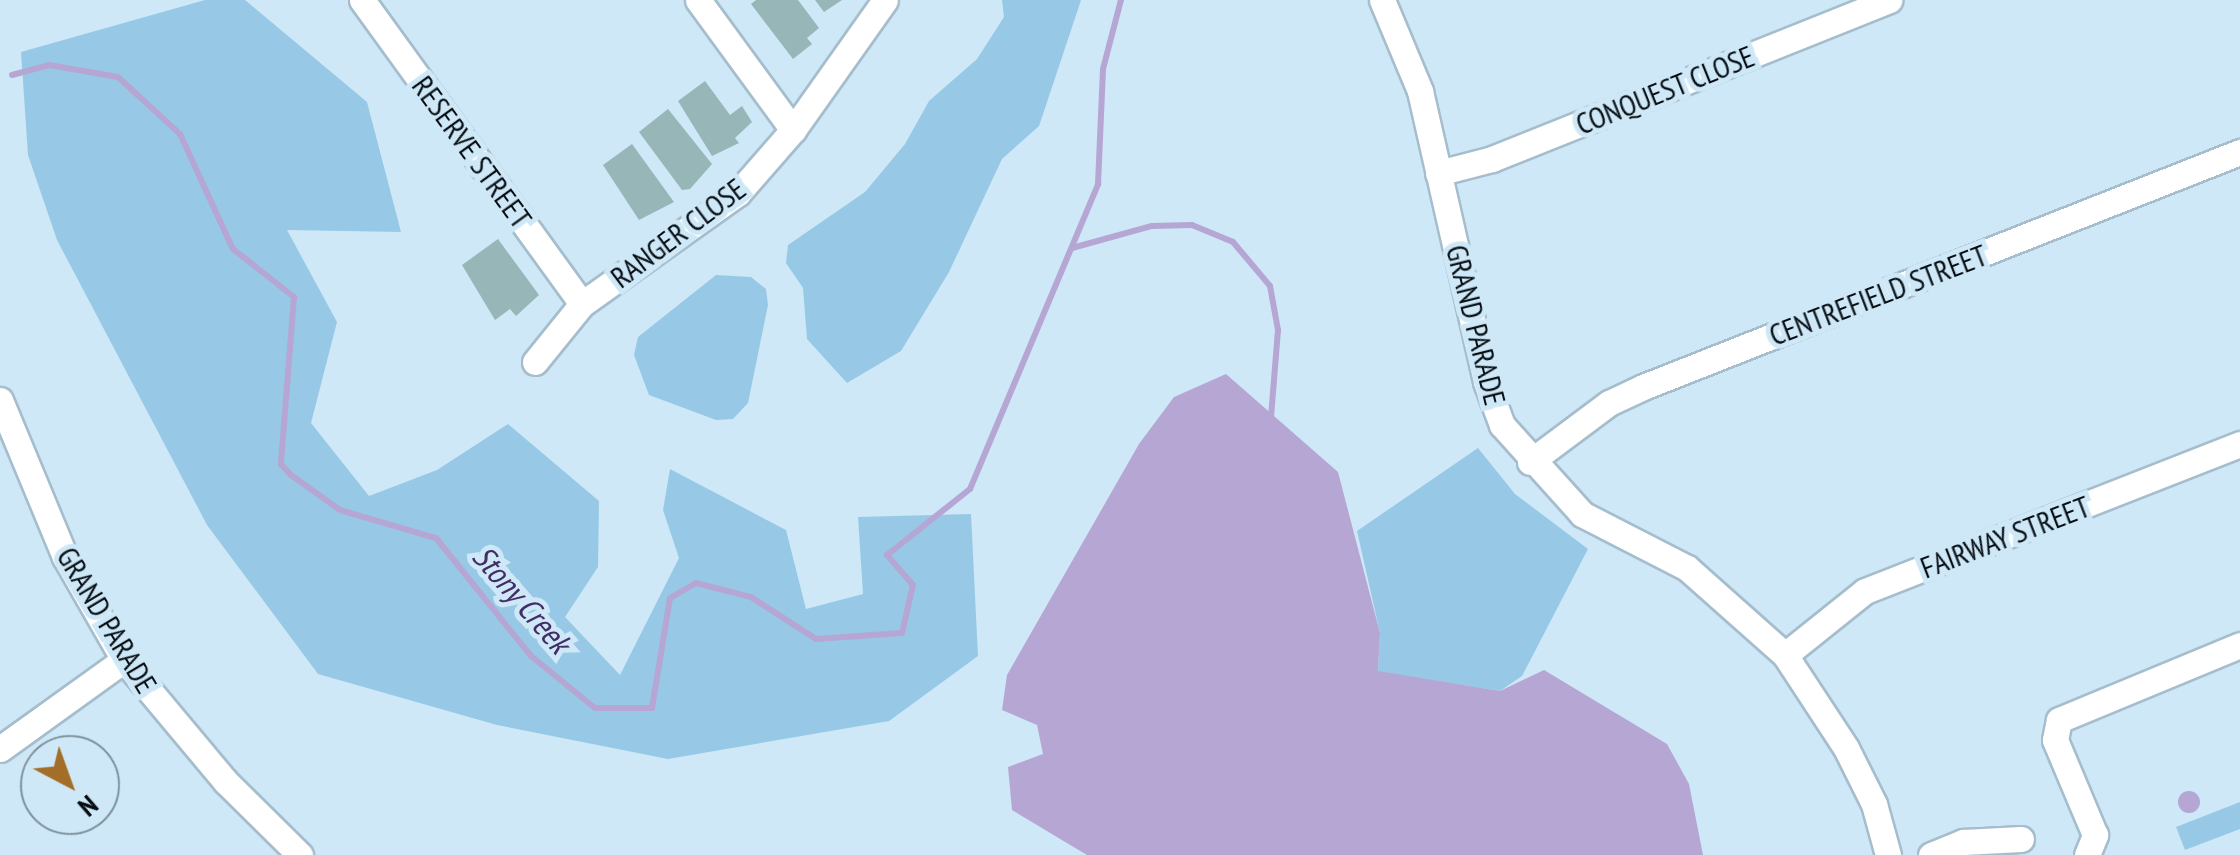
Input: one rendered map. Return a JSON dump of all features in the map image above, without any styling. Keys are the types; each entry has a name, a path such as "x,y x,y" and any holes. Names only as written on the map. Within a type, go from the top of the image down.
{"street":[{"name":"RESERVE STREET","path":"362,0 582,304"},
{"path":"698,0 793,130"},
{"name":"RANGER CLOSE","path":"535,362 582,304 738,192 793,130 885,0"},
{"name":"GRAND PARADE","path":"1382,0 1420,91 1486,382 1502,425 1530,462 1582,514 1687,568 1785,655 1846,748 1874,804 1888,855"},
{"name":"CONQUEST CLOSE","path":"1438,173 1492,160 1890,0"},
{"name":"CENTREFIELD STREET","path":"1530,462 1609,403 1642,388 2240,152"},
{"name":"GRAND PARADE","path":"0,400 5,435 65,557 124,660 226,782 300,855"},
{"name":"FAIRWAY STREET","path":"1785,655 1865,592 2240,444"},
{"path":"2087,855 2095,835 2055,740 2059,720 2240,645"},
{"path":"0,749 124,660"},
{"path":"1931,855 1962,842 2021,839"}],"shaded area":[{"path":"205,0 245,0 367,102 401,232 287,230 337,322 311,423 369,496 437,470 508,424 599,501 598,567 565,617 620,675 679,558 663,510 670,469 786,530 806,609 863,594 858,517 971,514 978,656 889,721 668,759 497,725 318,674 207,525 57,240 28,155 21,52"},
{"path":"1002,0 1081,0 1039,126 1002,159 949,272 901,351 847,383 807,339 803,288 786,263 788,245 865,192 905,144 929,101 977,59 1004,17"},
{"path":"716,275 751,277 766,289 768,305 748,403 733,419 716,420 649,395 634,355 638,337"},
{"path":"1226,374 1338,472 1380,633 1378,671 1500,691 1544,670 1667,744 1689,784 1703,855 1087,855 1012,810 1008,767 1043,754 1037,725 1002,710 1007,675 1139,444 1174,397"},
{"path":"1478,448 1515,494 1588,549 1522,676 1500,691 1378,672 1380,633 1357,531"},
{"path":"2185,791 2193,791 2200,802 2193,813 2185,813 2178,806 2178,798"},
{"path":"2240,802 2240,829 2185,850 2176,827"}],"building":[{"path":"756,0 798,0 819,28 807,38 812,44 793,59 751,4"},
{"path":"815,0 842,0 824,12"},
{"path":"705,81 730,115 742,106 752,122 735,138 739,143 712,156 678,101"},
{"path":"668,109 712,164 690,189 682,190 639,132"},
{"path":"632,144 674,202 639,220 603,165"},
{"path":"498,239 539,295 516,316 510,309 495,320 462,265"}],"waterway":[{"name":"Stony Creek","path":"12,75 49,65 118,77 180,134 233,249 294,297 281,464 291,475 340,510 436,538 531,656 595,708 652,708 670,598 696,583 751,597 816,639 902,633 913,585 887,555 970,489 1098,184 1103,69 1121,0"},
{"path":"1072,248 1152,226 1192,225 1233,242 1270,286 1278,330 1271,417"}]}
